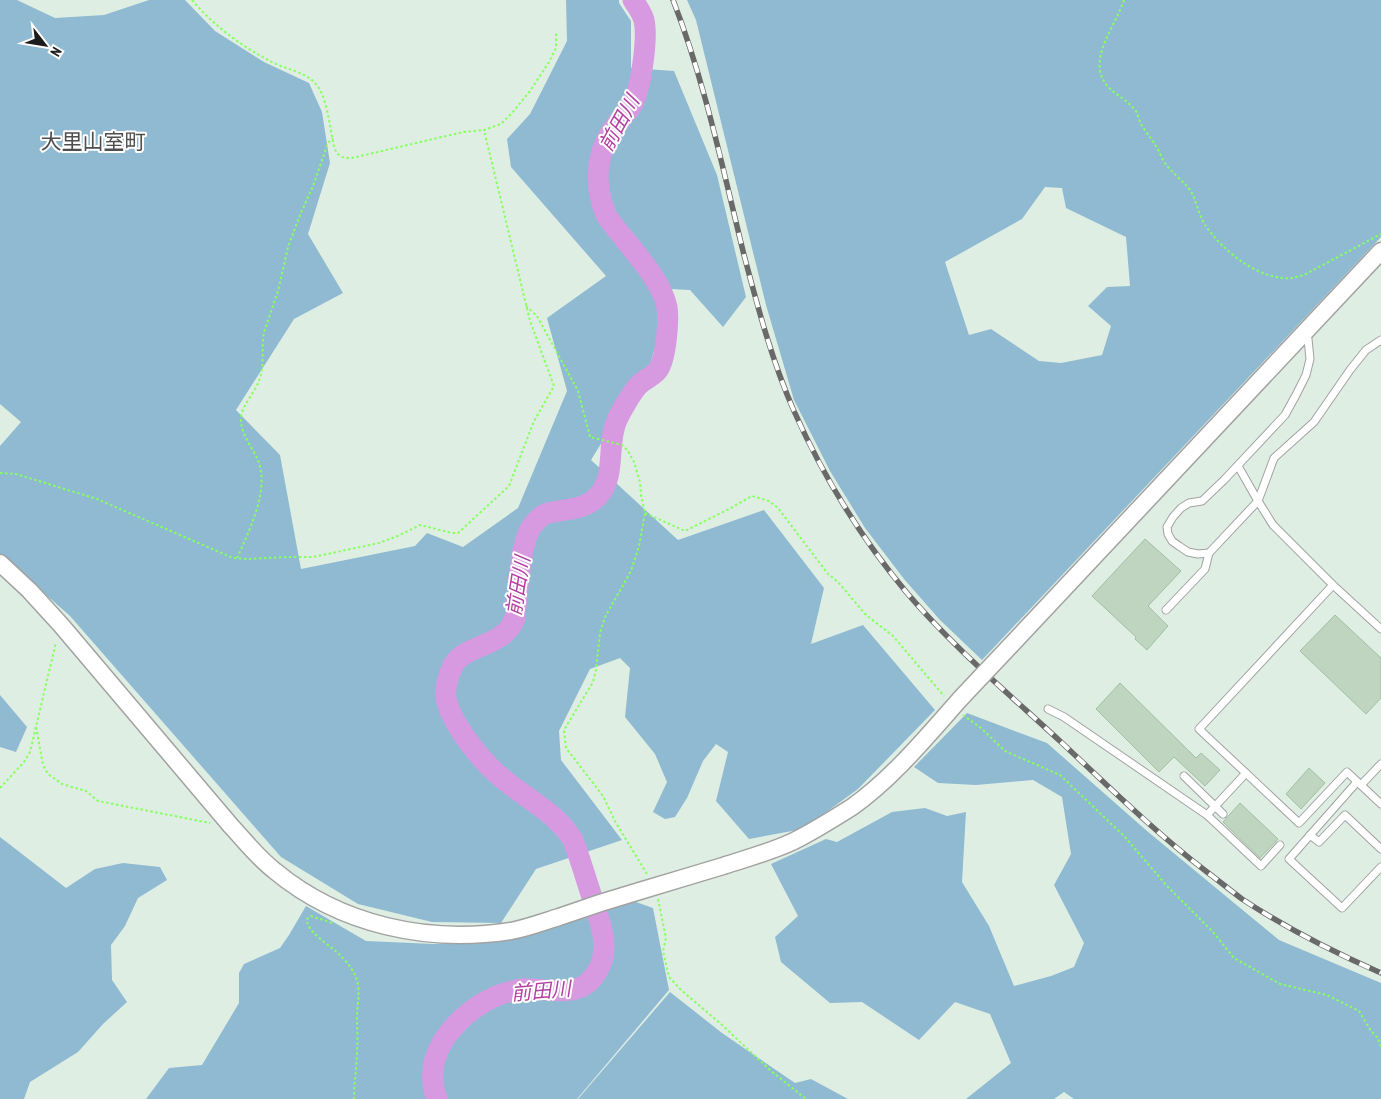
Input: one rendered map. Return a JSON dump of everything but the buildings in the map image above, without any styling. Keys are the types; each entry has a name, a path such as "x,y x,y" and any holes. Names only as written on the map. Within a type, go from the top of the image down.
{"street":[{"path":"0,563 29,590 63,627 231,826 273,870 304,892 346,914 375,924 424,933 458,935 512,931 762,854 792,842 824,825 854,805 903,761 1381,251"}],"lane":[{"path":"1209,553 1198,554 1188,552 1172,541 1168,534 1168,527 1173,517 1181,508 1189,503 1202,501 1238,466 1285,415 1306,374 1310,359 1308,339 1304,333"},
{"path":"1166,610 1205,569 1209,553 1258,501 1274,458 1314,422 1366,350 1381,340"},
{"path":"1238,466 1273,525 1333,585 1381,629"},
{"path":"1333,585 1199,729 1299,823 1346,772 1381,804"},
{"path":"1048,709 1064,717 1207,815 1261,866 1280,845"},
{"path":"1381,764 1359,784 1289,859 1342,908 1381,867"},
{"path":"1207,815 1246,773"},
{"path":"1184,776 1223,814"},
{"path":"1310,835 1319,842 1345,815 1381,849"}],"path":[{"path":"192,0 217,26 246,47 270,62 310,78 316,84 326,106 332,138 338,155 352,158 463,132 484,130 500,124 530,91 554,53 556,48 556,32"},
{"path":"1124,0 1101,52 1102,78 1108,87 1132,106 1165,164 1184,182 1195,200 1204,224 1224,248 1237,259 1270,275 1293,278 1381,234"},
{"path":"0,473 16,474 97,499 233,558 313,557 378,543 400,536 420,526 452,534 458,533 509,486 534,420 554,386 530,321 484,130"},
{"path":"237,558 258,503 261,477 258,460 244,433 240,419 244,407 254,394 260,379 264,356 264,332 278,291 288,247 328,143 332,138"},
{"path":"526,306 537,316 578,391 590,437 622,445 628,451 634,462 640,482 645,513 639,546 631,570 605,617 600,633 593,682 564,730 566,748 603,796 616,823 655,887 666,938 663,951 669,977 771,1071 806,1099"},
{"path":"645,513 685,531 752,496 769,501 778,508 828,574 838,582 866,614 893,636 981,728 1004,750 1060,775 1124,836 1167,886 1213,932 1234,958 1280,984 1326,995 1359,1011 1378,1038 1381,1047"},
{"path":"0,788 24,762 30,752 52,654 63,627"},
{"path":"36,727 43,765 48,774 62,784 86,792 98,801 231,826"},
{"path":"334,924 311,916 307,919 310,928 347,963 358,984 354,1099"}],"shaded area":[{"path":"0,0 17,0 55,18 104,15 149,0 185,0 215,31 264,62 309,83 322,112 330,163 308,234 343,293 294,319 236,410 280,455 301,569 415,546 427,533 463,547 518,508 567,391 547,318 606,276 511,167 507,139 530,114 567,41 566,0 619,0 631,21 631,68 674,71 717,175 746,297 723,327 690,290 670,289 651,362 591,460 678,540 764,510 824,588 811,644 863,625 935,710 858,789 803,829 749,839 716,801 728,752 716,744 703,761 687,798 675,817 665,819 653,812 667,782 655,754 625,717 630,668 620,658 590,669 559,731 561,760 622,840 536,869 501,923 432,922 358,904 281,857 70,616 0,554 0,446 21,422 0,404"},
{"path":"687,0 1381,0 1381,237 982,660 940,620 904,579 865,528 830,471 794,400 766,305 696,20","holes":["1045,187 1062,188 1066,208 1126,237 1130,286 1107,287 1088,306 1111,326 1102,355 1061,363 1039,361 991,329 969,335 945,262 1022,219"]},
{"path":"0,695 27,727 16,752 0,747"},
{"path":"967,713 1047,743 1147,831 1279,940 1381,983 1381,1099 1074,1099 1064,1092 1054,1099 966,1099 1011,1063 990,1014 955,1002 919,1040 862,1002 830,1003 781,962 775,937 798,916 771,864 826,839 837,842 892,812 925,808 947,816 966,812 962,882 989,926 1014,986 1051,976 1074,967 1084,943 1054,885 1071,854 1062,797 1033,780 976,785 938,783 914,767"},
{"path":"0,837 66,888 95,869 123,863 160,867 167,880 138,898 125,926 111,945 112,980 127,1002 103,1024 78,1052 30,1082 24,1099 0,1099"},
{"path":"633,901 653,908 669,990 577,1099 146,1099 169,1068 202,1065 239,1003 239,973 244,964 280,948 306,906 366,941 434,944 492,941 560,926"},
{"path":"670,992 722,1033 795,1083 811,1079 848,1099 578,1099"}],"waterway":[{"name":"前田川","path":"437,1099 432,1077 434,1062 443,1041 458,1022 477,1006 511,991 523,989 566,991 579,988 589,982 594,976 604,954 601,924 573,840 558,821 511,786 477,753 454,719 446,698 446,687 449,675 457,660 473,649 493,641 510,628 515,618 523,550 528,533 534,524 545,514 573,509 593,501 604,488 617,420 635,390 642,382 656,372 661,365 668,321 667,307 663,295 641,259 606,215 598,182 598,170 603,148 616,125 631,107 641,77 645,28 643,17 633,0"}],"railway":[{"path":"673,0 695,62 749,275 779,373 805,435 830,483 890,572 925,613 962,651 1133,809 1188,857 1259,910 1310,939 1381,973"}],"district":[{"name":"大里山室町","path":"93,142"}]}
